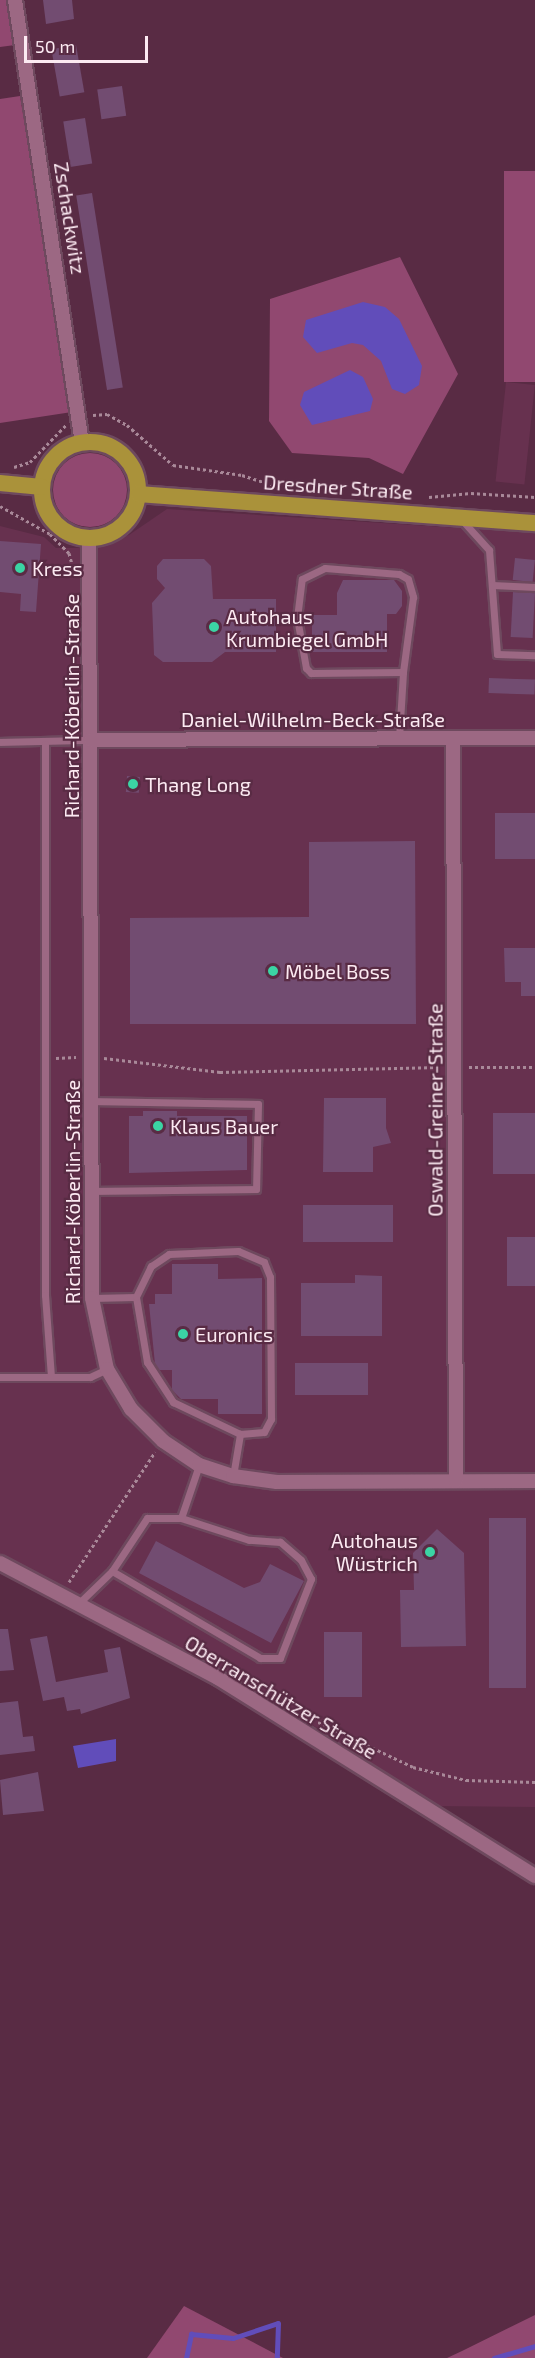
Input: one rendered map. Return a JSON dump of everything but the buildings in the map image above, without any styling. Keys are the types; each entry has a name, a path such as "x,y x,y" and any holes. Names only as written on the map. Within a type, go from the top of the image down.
{"main road":[{"path":"82,442 109,445 121,453 137,476 139,494 123,526 89,539 59,528 46,509 42,487 54,458 82,442"},
{"path":"0,483 42,487"},
{"name":"Dresdner Straße","path":"139,494 535,523"}],"street":[{"name":"Zschackwitz","path":"15,0 82,442"},
{"name":"Richard-Köberlin-Straße","path":"89,539 92,1298 107,1369 131,1409 163,1441 199,1466 233,1476 277,1482 535,1481"},
{"name":"Oswald-Greiner-Straße","path":"453,738 456,1481"},
{"name":"Daniel-Wilhelm-Beck-Straße","path":"91,740 535,738"},
{"name":"Oberranschützer Straße","path":"0,1563 218,1678 535,1876"}],"lane":[{"path":"515,522 535,513"},
{"path":"459,518 489,550 496,654 535,655"},
{"path":"399,738 403,672 413,597 408,579 399,573 325,568 302,579 297,597 300,653 311,673 403,672"},
{"path":"492,585 535,587"},
{"path":"0,742 45,744 91,740"},
{"path":"45,744 45,1296 51,1377"},
{"path":"92,1101 258,1104 256,1189 92,1191"},
{"path":"238,1251 264,1262 270,1277 271,1419 264,1432 240,1434 179,1406 154,1378 140,1339 136,1297 151,1266 169,1254 238,1251"},
{"path":"92,1298 136,1297"},
{"path":"0,1377 90,1377 107,1369"},
{"path":"233,1476 240,1434"},
{"path":"181,1518 199,1466"},
{"path":"78,1604 112,1571 147,1518 181,1518 249,1540 280,1542 301,1560 311,1579 310,1589 280,1658 260,1658 112,1571"}],"path":[{"path":"10,467 30,462 69,421 79,417 107,414 138,432 173,465 286,488"},
{"path":"426,498 471,493 535,497"},
{"path":"0,506 50,534 69,553 76,576"},
{"path":"45,1058 91,1057 220,1072 454,1066 535,1067"},
{"path":"60,1595 163,1441"},
{"path":"306,1732 314,1722 321,1722 413,1767 466,1780 535,1782"}],"shaded area":[{"path":"0,0 8,0 15,45 0,47"},
{"path":"20,96 72,412 0,423 0,99"},
{"path":"504,171 535,171 535,382 504,382"},
{"path":"400,257 458,374 403,474 369,458 292,453 269,421 270,299"},
{"path":"363,302 385,307 399,319 422,366 419,385 405,394 392,389 381,361 363,345 352,343 317,353 303,337 306,320"},
{"path":"350,370 363,377 373,399 370,411 312,425 300,405 304,392"},
{"path":"506,382 535,385 524,484 496,481"},
{"path":"90,453 111,459 121,469 127,490 121,511 111,521 90,527 69,521 59,511 53,490 59,469 69,459"},
{"path":"167,509 535,533 535,1807 434,1806 266,1694 0,1557 0,526 44,537 56,548 86,548 129,535"},
{"path":"116,1739 116,1761 78,1768 73,1746"},
{"path":"184,2306 283,2358 147,2358"},
{"path":"535,2315 535,2358 447,2358 462,2351"}],"waterway":[{"path":"186,2358 191,2334 233,2338 278,2323 277,2358"},
{"path":"494,2358 535,2346"}],"place":[{"name":"Kress","path":"20,568"},
{"name":"Autohaus Krumbiegel GmbH","path":"214,627"},
{"name":"Thang Long","path":"133,784"},
{"name":"Möbel Boss","path":"273,971"},
{"name":"Klaus Bauer","path":"158,1126"},
{"name":"Euronics","path":"183,1334"},
{"name":"Autohaus Wüstrich","path":"430,1552"}]}
